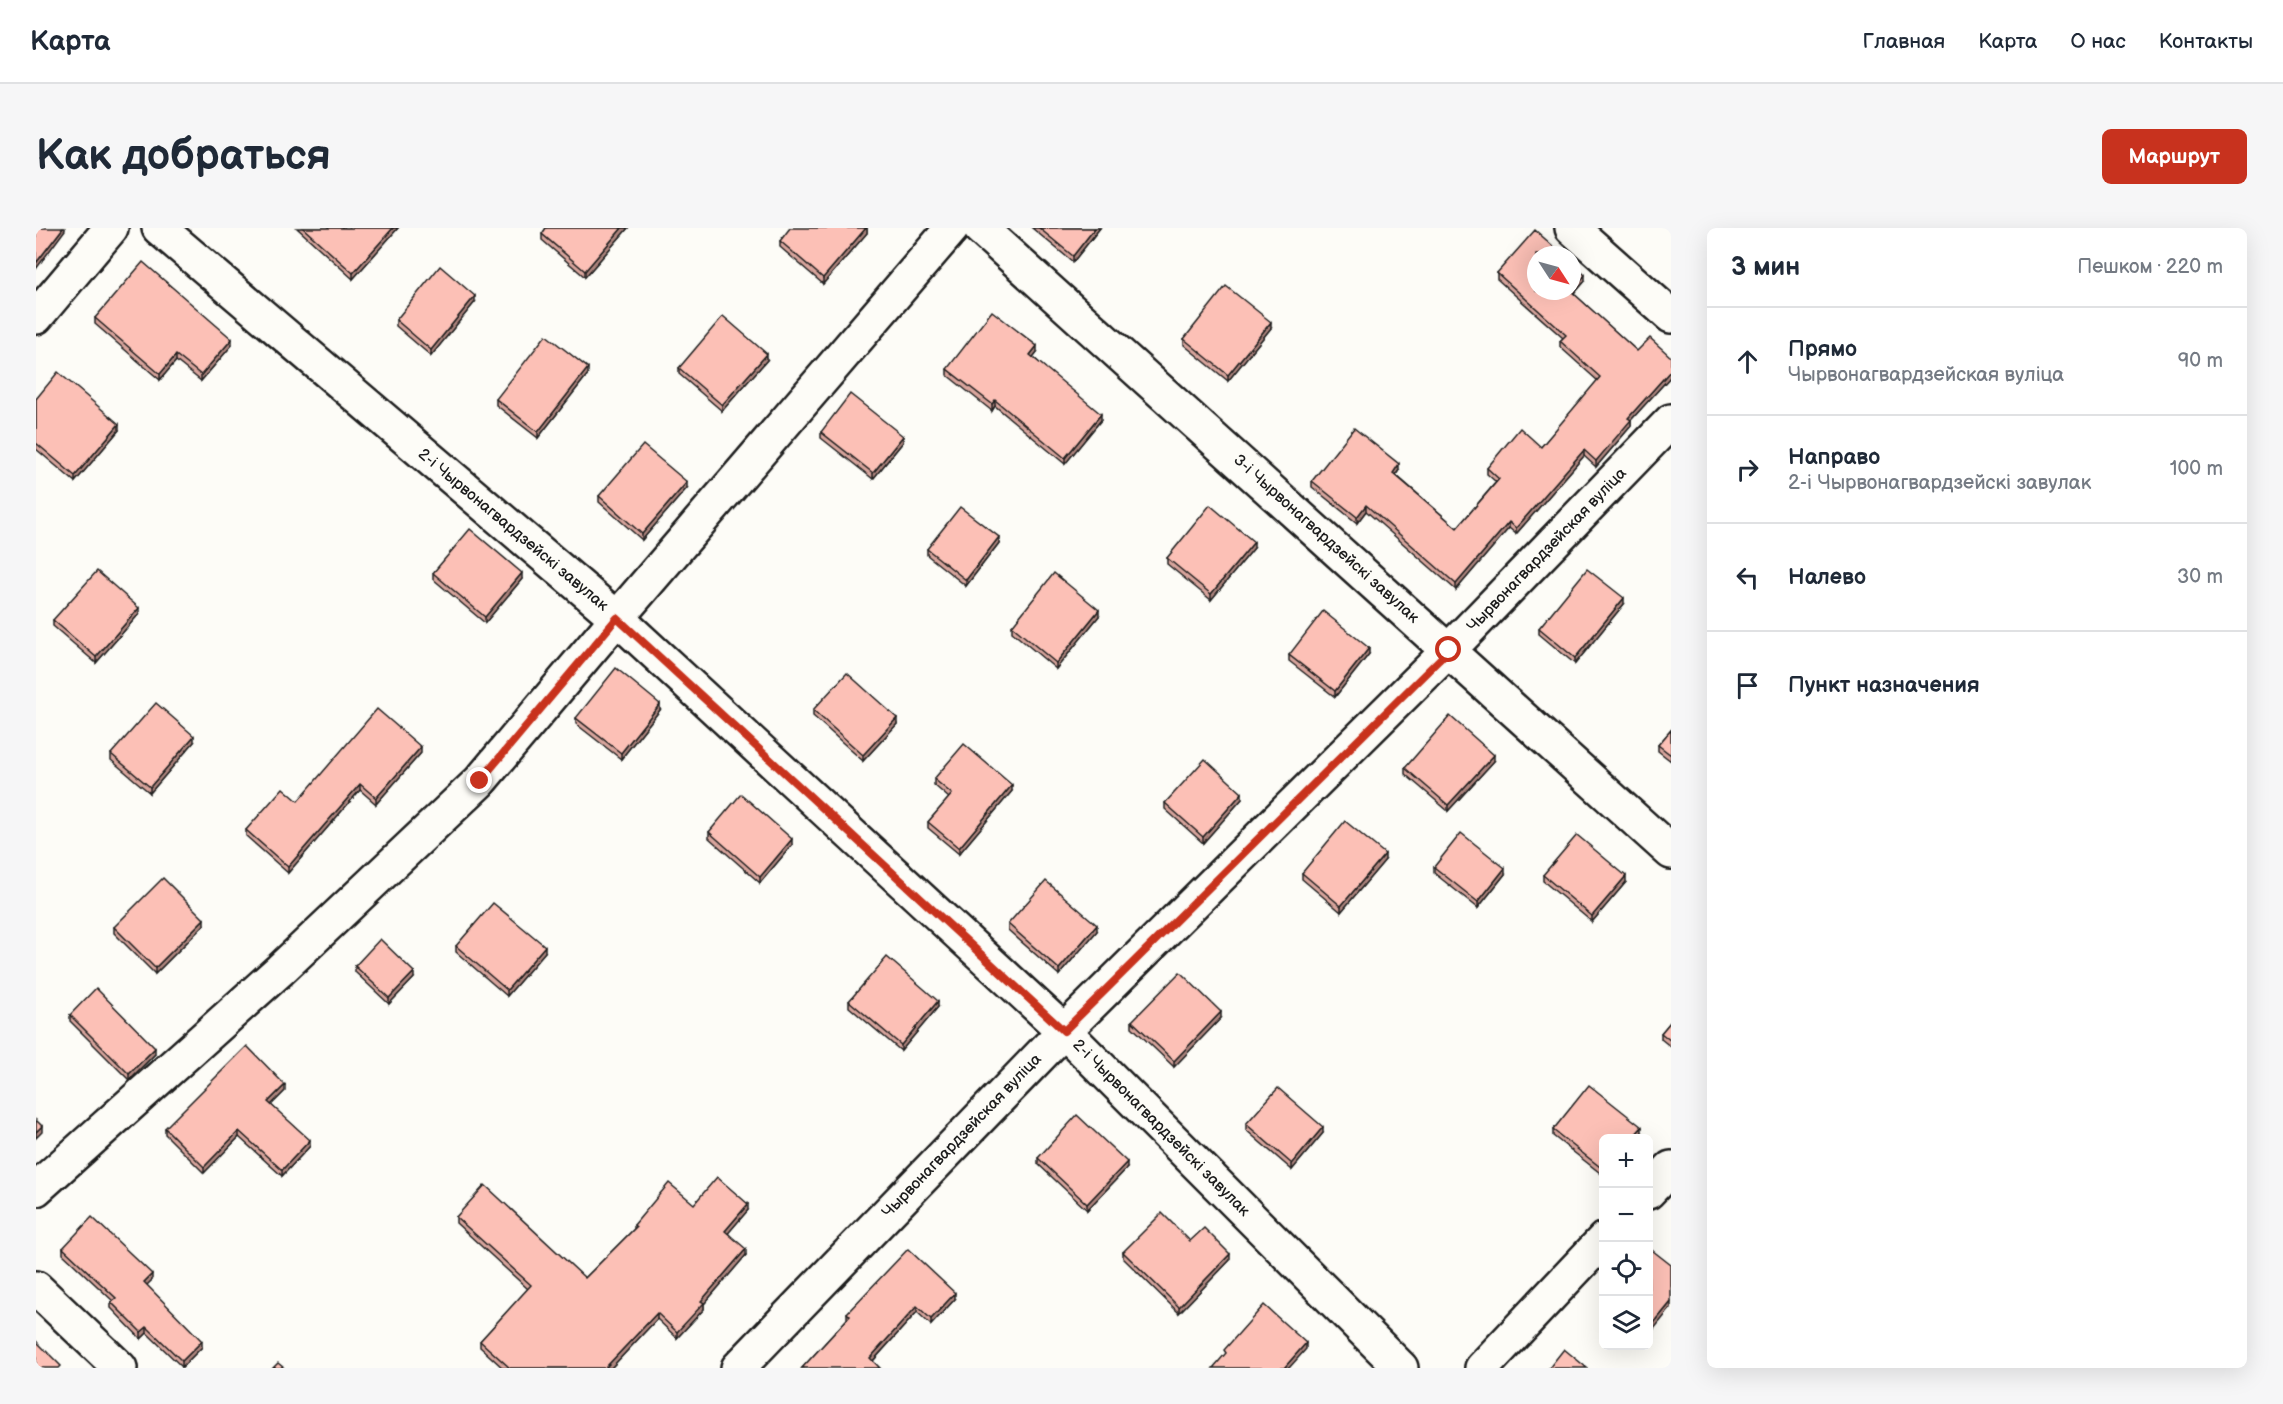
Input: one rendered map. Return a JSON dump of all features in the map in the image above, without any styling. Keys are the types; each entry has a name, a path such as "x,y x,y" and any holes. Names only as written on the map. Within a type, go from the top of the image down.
{"street":[{"path":"36,317 111,228"},
{"name":"2-і Чырвонагвардзейскі завулак","path":"159,228 617,618 1064,1031 1385,1362"},
{"path":"36,1189 280,970 480,781 952,228"},
{"name":"3-і Чырвонагвардзейскі завулак","path":"980,228 1671,852"},
{"path":"1572,228 1671,316"},
{"name":"Чырвонагвардзейская вуліца","path":"738,1368 1064,1031 1449,650 1671,421"},
{"path":"1652,1188 1671,1168"},
{"path":"1482,1368 1601,1242"},
{"path":"36,1288 120,1368"}],"building":[{"path":"36,228 63,228 36,263"},
{"path":"303,228 393,228 353,273"},
{"path":"546,228 622,228 585,271 542,234"},
{"path":"790,228 866,228 823,278 780,241"},
{"path":"1039,228 1095,228 1073,256"},
{"path":"1535,230 1553,246 1527,246 1527,300 1497,273"},
{"path":"143,262 232,339 201,375 176,355 160,374 95,318"},
{"path":"440,266 475,296 431,350 396,320"},
{"path":"1226,286 1271,322 1228,375 1184,339"},
{"path":"1527,300 1581,300 1637,351 1650,338 1671,357 1671,370 1628,418 1631,420 1596,461 1584,450 1516,528 1509,522 1456,584 1366,505 1357,517 1312,481 1354,428 1399,464 1393,473 1457,528 1499,479 1487,468 1520,428 1541,447 1600,377 1560,341 1566,335"},
{"path":"992,311 1037,346 1030,355 1101,414 1065,458 995,400 992,404 947,369"},
{"path":"723,316 767,354 722,405 679,368"},
{"path":"546,335 588,368 538,432 496,399"},
{"path":"58,372 119,424 75,476 36,443 36,399"},
{"path":"850,394 903,436 873,473 821,432"},
{"path":"643,445 687,482 642,534 599,496"},
{"path":"1210,505 1254,542 1211,594 1167,558"},
{"path":"960,507 999,537 966,580 927,549"},
{"path":"470,529 522,573 485,617 433,573"},
{"path":"1587,569 1624,598 1575,658 1539,628"},
{"path":"97,571 139,608 96,657 53,620"},
{"path":"1054,573 1099,610 1056,663 1012,626"},
{"path":"1323,611 1369,648 1335,691 1289,655"},
{"path":"616,668 660,704 621,753 576,718"},
{"path":"847,673 897,718 863,755 813,710"},
{"path":"156,703 194,736 150,787 111,754"},
{"path":"377,709 421,747 376,798 360,784 288,867 246,830 283,788 298,801"},
{"path":"1450,716 1494,755 1448,805 1405,768"},
{"path":"1671,730 1671,755 1658,745"},
{"path":"964,744 1012,785 959,848 928,822 952,794 934,779"},
{"path":"1205,759 1242,793 1203,837 1165,803"},
{"path":"741,794 792,839 760,877 709,832"},
{"path":"1345,821 1385,854 1341,906 1302,873"},
{"path":"1461,833 1505,868 1478,902 1434,867"},
{"path":"1577,835 1626,876 1592,916 1543,875"},
{"path":"163,878 204,919 155,968 114,927"},
{"path":"1046,881 1097,925 1059,969 1008,924"},
{"path":"493,903 545,946 507,990 456,946"},
{"path":"380,939 414,972 389,998 355,966"},
{"path":"887,957 938,1001 901,1045 849,1001"},
{"path":"1180,972 1221,1012 1174,1061 1132,1021"},
{"path":"96,988 155,1048 129,1074 70,1015"},
{"path":"1671,1021 1671,1041 1661,1033"},
{"path":"247,1046 285,1085 268,1102 310,1140 282,1170 239,1131 204,1167 165,1128"},
{"path":"1589,1085 1642,1127 1636,1134 1599,1134 1599,1166 1553,1130"},
{"path":"1278,1088 1323,1127 1292,1164 1246,1124"},
{"path":"1077,1115 1127,1162 1087,1204 1038,1158"},
{"path":"36,1120 42,1126 36,1132"},
{"path":"717,1177 748,1204 725,1231 746,1249 701,1301 704,1303 677,1332 657,1313 605,1368 510,1368 480,1341 531,1285 456,1217 485,1185 585,1278 636,1227 634,1225 669,1183 694,1204"},
{"path":"1162,1213 1190,1241 1204,1228 1230,1254 1179,1307 1123,1252"},
{"path":"92,1217 152,1274 144,1282 202,1341 182,1361 147,1327 141,1332 111,1302 116,1298 63,1248"},
{"path":"908,1249 955,1293 931,1319 917,1306 870,1358 880,1368 802,1368 850,1316 847,1313"},
{"path":"1653,1251 1671,1265 1671,1302 1653,1324"},
{"path":"1264,1305 1306,1343 1284,1368 1213,1368 1226,1353 1224,1350"},
{"path":"36,1341 61,1366 59,1368 36,1368"},
{"path":"1564,1349 1587,1368 1549,1368"},
{"path":"278,1363 284,1368 273,1368"}],"route":[{"path":"480,781 617,618 1064,1031 1449,650"}]}
